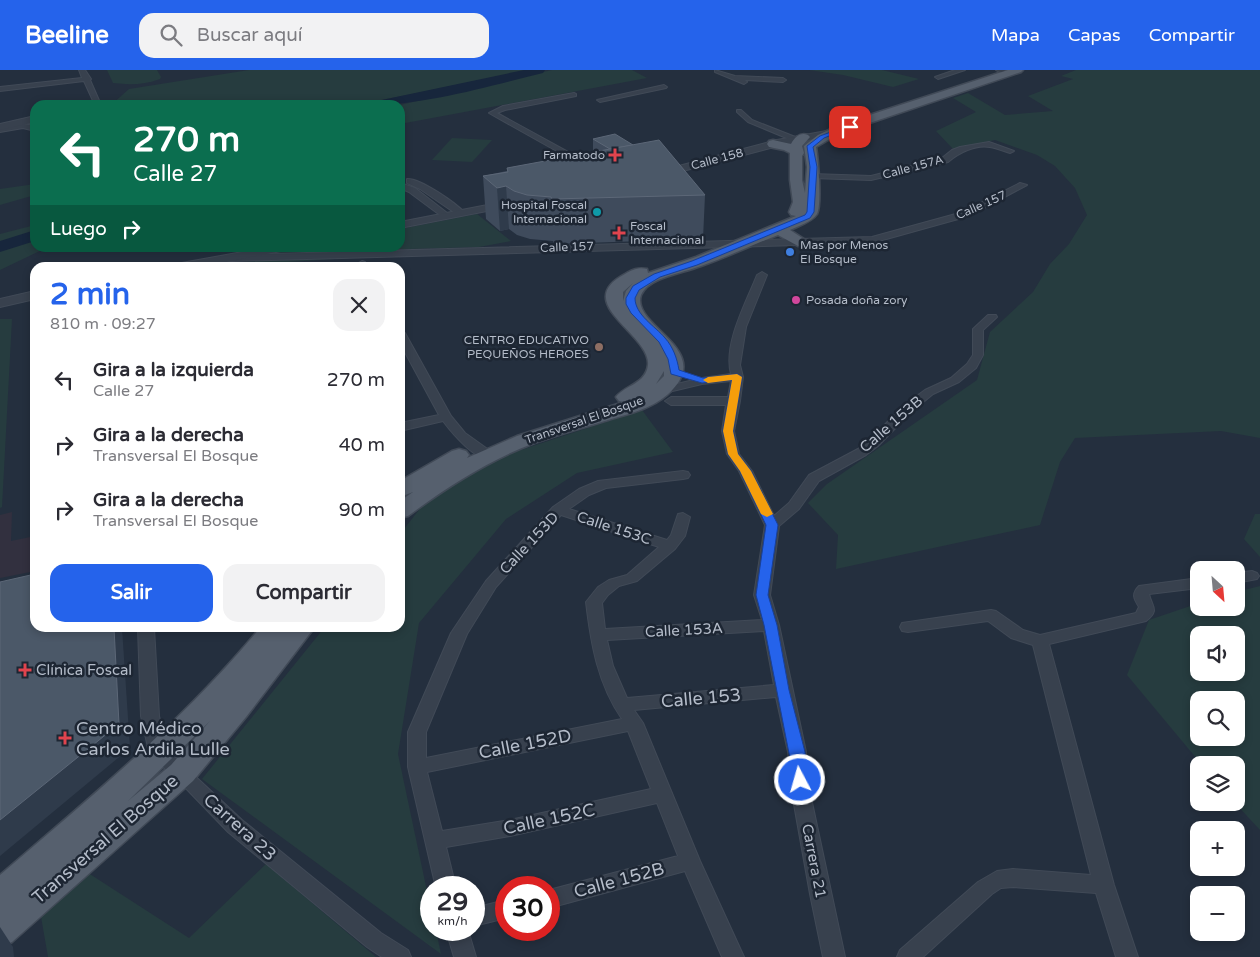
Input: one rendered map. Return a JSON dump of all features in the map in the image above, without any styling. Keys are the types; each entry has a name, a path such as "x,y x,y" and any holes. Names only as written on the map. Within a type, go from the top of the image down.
{"main road":[{"path":"802,146 821,130 1002,70"},
{"path":"772,144 788,148 802,146 832,133 1018,70"},
{"path":"674,372 673,359 662,340 634,311 631,304 632,293 636,288 657,276 780,229 807,216 811,212 814,167 802,146"},
{"name":"Transversal El Bosque","path":"405,488 482,451 522,428 619,400 646,385 655,372 656,356 651,346 617,308 614,302 616,291 627,279 638,273 794,214 799,208 800,202 796,180 802,146"},
{"path":"780,229 790,238 803,242"},
{"name":"Transversal El Bosque","path":"405,508 482,451 666,396 674,372"},
{"name":"Transversal El Bosque","path":"0,931 171,763 271,632"},
{"name":"Transversal El Bosque","path":"0,896 236,710 298,632"}],"street":[{"path":"81,70 88,79 96,100"},
{"path":"938,77 962,70"},
{"path":"717,71 754,86"},
{"path":"736,78 783,80"},
{"path":"0,89 88,79"},
{"path":"600,100 664,87"},
{"path":"568,151 518,124 492,114 492,111 574,95"},
{"path":"739,111 750,121 773,129 802,146"},
{"path":"0,119 30,118"},
{"path":"0,128 30,119"},
{"path":"518,124 592,169"},
{"path":"0,128 30,127"},
{"name":"Calle 158","path":"648,177 724,154 772,144"},
{"name":"Calle 157A","path":"812,176 871,178 945,160 955,152 989,144 1010,150"},
{"path":"405,180 407,178 423,187 461,213"},
{"name":"Calle 157","path":"405,251 741,244 877,239 968,213 1023,185"},
{"path":"405,187 412,190 447,216"},
{"path":"405,224 520,202"},
{"path":"206,262 259,252"},
{"name":"Calle 157","path":"221,259 357,252"},
{"path":"762,275 741,327 734,366 737,377 728,431 733,454 745,471 772,525"},
{"path":"0,302 30,297"},
{"name":"Calle 153B","path":"772,525 794,506 814,478 862,452 874,443 906,410 929,392 955,380 972,366 978,354 978,330 992,317"},
{"path":"405,343 446,416 461,436 482,451"},
{"path":"674,372 702,381"},
{"path":"666,396 702,381 737,377"},
{"path":"666,396 734,401"},
{"path":"405,426 446,416"},
{"name":"Calle 153D","path":"417,767 417,732 459,632 491,584 558,510 584,492 602,484 683,475"},
{"name":"Calle 153C","path":"558,510 670,546"},
{"path":"683,517 678,536 670,546 632,578 614,583 594,602 602,658 620,705 634,723 690,861 733,957"},
{"name":"Carrera 21","path":"772,525 762,595 771,625 782,690 797,752 803,802 834,957"},
{"path":"1245,577 1252,576"},
{"path":"908,627 991,615 1017,634 1040,641 1141,617 1146,613 1147,607 1141,597 1141,593 1144,590 1190,583"},
{"name":"Calle 153A","path":"598,635 771,625"},
{"name":"Carrera 23","path":"146,632 150,716 156,743 171,763 235,826 374,940 400,957"},
{"path":"1040,641 1104,885 1127,957"},
{"name":"Calle 153","path":"620,705 782,690"},
{"name":"Calle 152D","path":"417,767 634,723"},
{"path":"417,767 444,876"},
{"name":"Calle 152C","path":"436,840 510,828 662,794"},
{"name":"Calle 152B","path":"560,896 690,861"},
{"path":"908,957 984,888 997,880 1013,878 1104,885"},
{"path":"460,941 465,957"}],"shaded area":[{"path":"12,512 11,541 30,537 30,572 0,578 0,515"}],"green space":[{"path":"107,70 157,70 161,77 154,81 142,83 113,83"},
{"path":"249,70 531,70 382,100 117,100 129,89"},
{"path":"552,70 632,70 647,78 405,123 405,104"},
{"path":"809,70 882,70 919,79 893,87 843,75"},
{"path":"1076,70 1260,70 1260,438 1221,431 1075,438 1060,462 1040,525 836,569 838,535 808,503 827,484 977,380 990,332 1033,292 1050,264 1069,244 1087,215 1075,188 1055,166 1037,155 995,140 953,149 936,131 976,112 953,98 968,93 1005,115 1053,111 1028,96 1073,79 1061,76"},
{"path":"452,138 492,140 472,162 432,160"},
{"path":"30,185 30,196 0,205 0,189"},
{"path":"477,214 511,241 479,247 405,249 405,228"},
{"path":"30,226 30,252 38,252 0,270 0,234"},
{"path":"351,255 351,258 289,262 238,262"},
{"path":"0,319 12,319 2,507 0,508"},
{"path":"642,410 673,452 577,473 506,519 419,623 398,754 424,876 420,876 420,939 202,779 321,632 405,632 405,528 430,496 491,460"},
{"path":"1255,514 1260,514 1260,557 1244,539"},
{"path":"1260,586 1260,830 1242,811 1245,811 1245,756 1194,756 1127,675 1149,620 1190,606 1190,616 1245,616 1245,590"},
{"path":"266,864 376,957 48,957 40,911 82,869 189,938"},
{"path":"423,941 438,941 441,954"}],"building":[{"path":"615,134 633,145 610,149 593,139"},
{"path":"659,140 705,195 552,199 551,197 527,195 506,186 497,188 483,176 508,172 507,168"},
{"name":"Centro Médico Carlos Ardila Lulle","path":"30,575 30,632 114,632 119,724 0,820 0,582"}],"waterway":[{"path":"402,100 539,70"},
{"path":"0,247 30,237"}],"slow traffic":[{"path":"708,380 737,377 728,431 733,454 745,471 767,514"}],"place":[{"name":"Farmatodo","path":"615,155"},
{"name":"Hospital Foscal Internacional","path":"597,212"},
{"name":"Foscal Internacional","path":"619,233"},
{"name":"Mas por Menos El Bosque","path":"790,252"},
{"name":"Posada doña zory","path":"796,300"},
{"name":"CENTRO EDUCATIVO PEQUEÑOS HEROES","path":"599,347"},
{"name":"Clínica Foscal","path":"25,670"},
{"name":"Centro Médico Carlos Ardila Lulle","path":"65,738"}],"route":[{"path":"800,780 797,752 782,690 771,625 762,595 772,525 745,471 733,454 728,431 737,377 702,381 674,372 673,359 669,350 634,311 630,298 636,288 647,280 802,220 811,212 814,167 810,146 822,137 850,127"}]}
